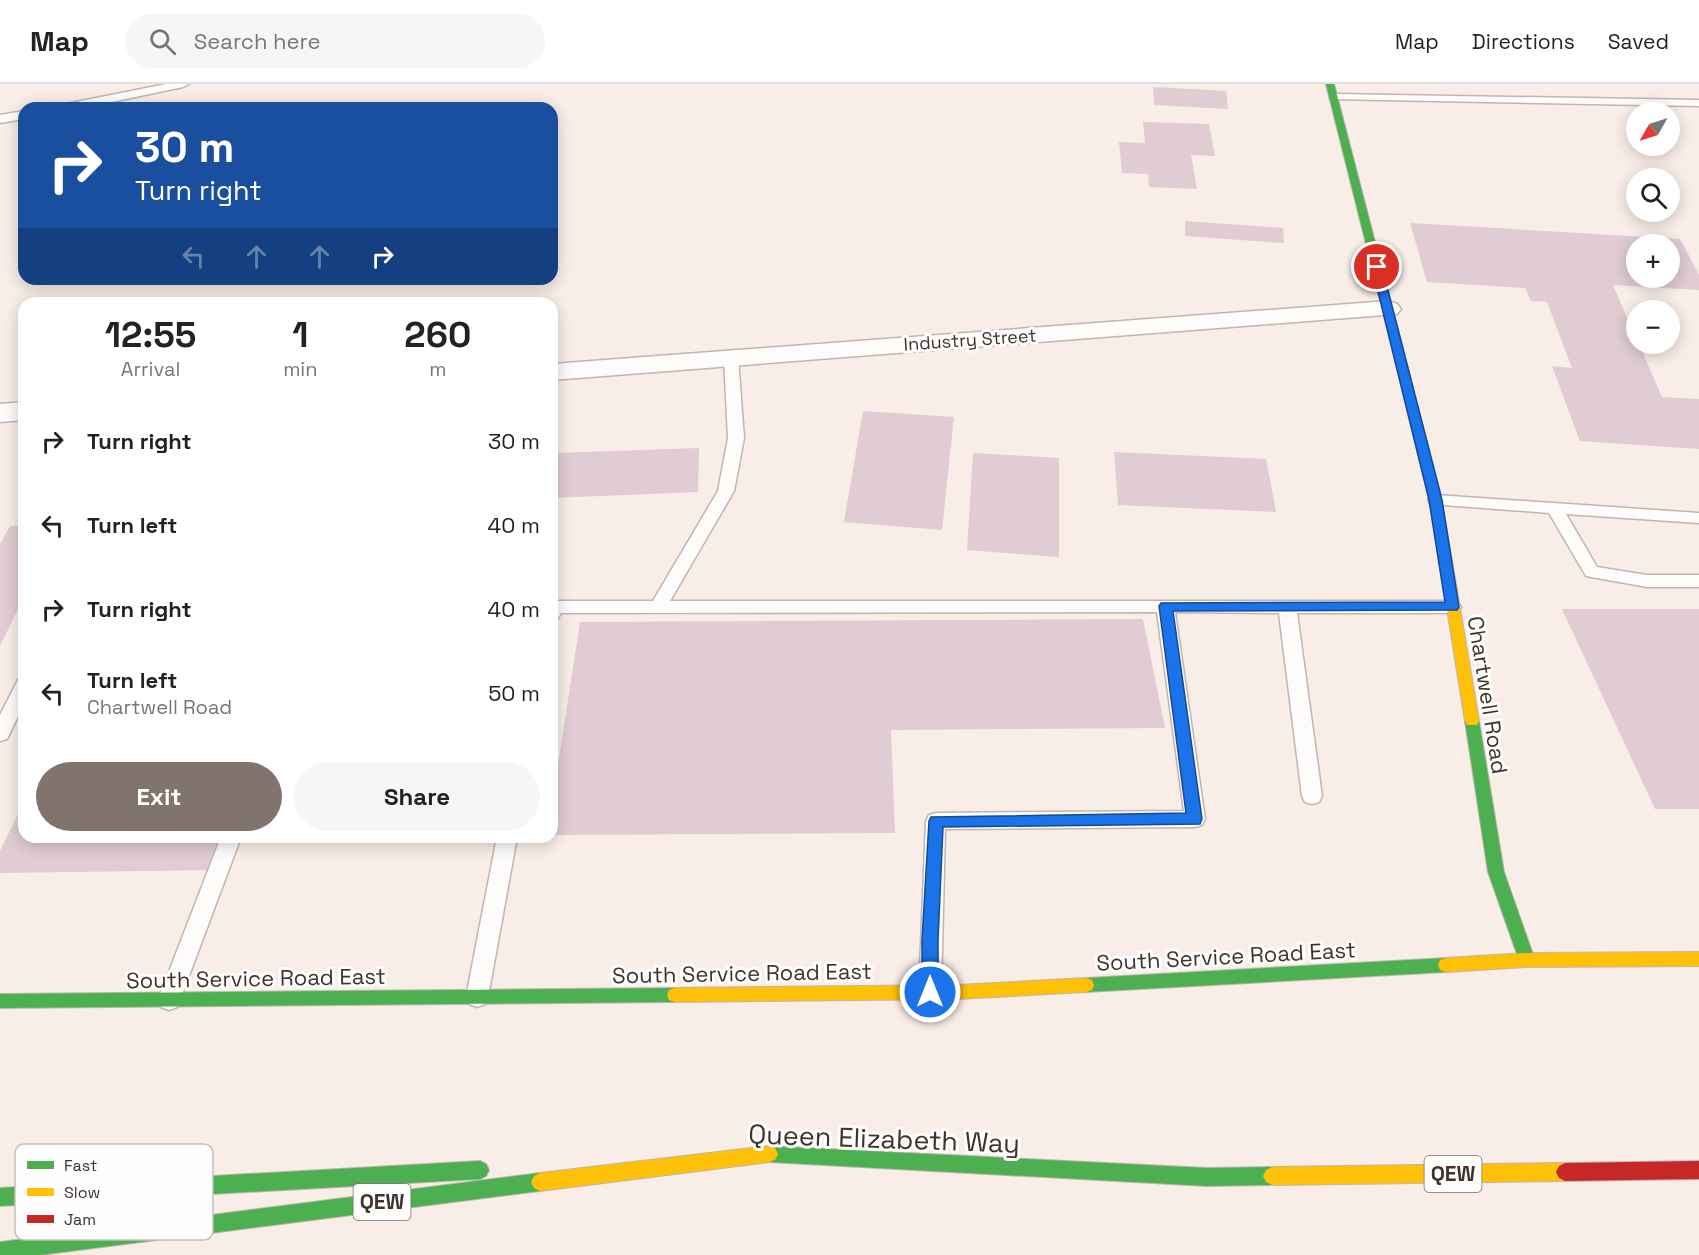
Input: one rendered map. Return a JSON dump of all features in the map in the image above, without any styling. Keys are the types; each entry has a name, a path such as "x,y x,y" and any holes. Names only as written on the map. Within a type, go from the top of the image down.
{"main road":[{"name":"Chartwell Road","path":"1332,90 1436,500 1496,872 1527,960"},
{"name":"South Service Road East","path":"0,1002 930,992 1527,960 1699,959"},
{"path":"561,1165 763,1154"},
{"name":"Queen Elizabeth Way","path":"213,1224 763,1154 1207,1178 1699,1170"},
{"path":"213,1185 489,1169"},
{"path":"0,1197 15,1196"},
{"name":"Queen Elizabeth Way","path":"0,1251 87,1240"}],"street":[{"name":"Industry Street","path":"558,372 1388,309"},
{"path":"0,413 18,412"}],"lane":[{"path":"95,102 183,84"},
{"path":"1332,90 1699,103"},
{"path":"0,119 18,116"},
{"path":"658,607 726,491 736,438 731,358"},
{"path":"1436,500 1699,518"},
{"path":"1554,508 1592,572 1647,580 1699,580"},
{"path":"930,992 930,940 936,821 1194,819 1166,606"},
{"path":"1287,606 1312,796"},
{"path":"558,607 1452,607"},
{"path":"0,734 18,697"},
{"path":"169,1000 229,843"},
{"path":"477,997 506,843"}],"building":[{"path":"1153,87 1226,91 1228,109 1154,105"},
{"path":"1143,122 1209,124 1215,156 1191,155 1197,189 1149,187 1148,174 1122,173 1119,142 1145,143"},
{"path":"1185,221 1283,228 1284,243 1185,236"},
{"path":"1410,223 1626,236 1626,286 1613,285 1626,316 1626,354 1643,354 1662,397 1699,399 1699,449 1580,441 1552,366 1572,368 1547,302 1531,301 1525,288 1427,282"},
{"path":"1680,239 1699,275 1699,290 1665,288 1680,288"},
{"path":"863,411 954,417 942,530 844,522"},
{"path":"699,448 698,492 558,498 558,453"},
{"path":"1114,452 1266,459 1276,512 1118,505"},
{"path":"973,453 1059,458 1059,557 967,550"},
{"path":"10,526 18,526 18,609 0,646 0,544"},
{"path":"1562,609 1699,609 1699,809 1655,809"},
{"path":"1143,619 1165,728 891,730 895,833 558,835 558,765 580,622"},
{"path":"18,814 18,843 222,843 213,870 0,873 0,851"}],"traffic: fast":[{"path":"1330,84 1435,496"},
{"path":"1472,721 1496,872 1527,960"},
{"path":"1086,985 1446,965"},
{"path":"0,1001 675,995"},
{"path":"769,1154 1207,1177 1272,1176"},
{"path":"213,1185 480,1170"},
{"path":"213,1224 540,1182"},
{"path":"0,1197 15,1196"},
{"path":"0,1251 86,1240"}],"traffic: slow":[{"path":"1435,496 1472,721"},
{"path":"1446,965 1527,960 1699,959"},
{"path":"675,995 957,992 1086,985"},
{"path":"540,1182 769,1154"},
{"path":"1272,1176 1565,1172"}],"traffic: jam":[{"path":"1565,1172 1699,1170"}],"route":[{"path":"930,992 930,940 936,821 1194,819 1166,606 1452,607 1436,500 1377,267"}]}
